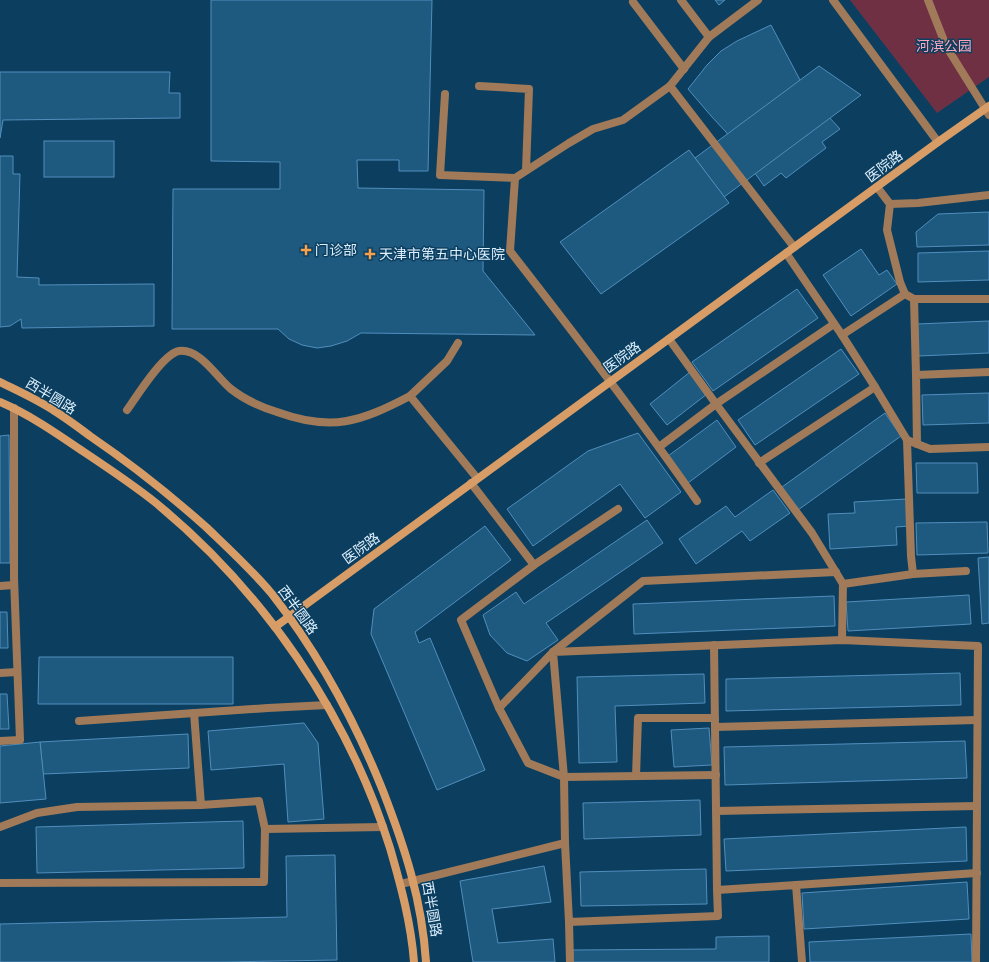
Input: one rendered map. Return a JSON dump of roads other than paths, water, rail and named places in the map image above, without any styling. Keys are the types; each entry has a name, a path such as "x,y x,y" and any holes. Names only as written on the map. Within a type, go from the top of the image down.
{"street":[{"path":"681,0 709,36"},
{"path":"445,94 440,175 515,178 593,129 623,120 670,86 709,36 758,0"},
{"path":"833,0 938,142"},
{"path":"928,0 946,46 988,108"},
{"path":"632,2 684,69"},
{"path":"479,86 529,88 526,170"},
{"path":"670,86 794,247"},
{"name":"医院路","path":"275,627 938,142 988,108"},
{"path":"515,178 510,251 611,382 697,501"},
{"path":"877,187 890,204 888,230 900,282 905,294 914,299 989,299"},
{"path":"890,204 918,203 989,195"},
{"path":"786,253 876,387 907,440 911,556 914,574"},
{"path":"842,335 905,294"},
{"path":"914,299 917,444"},
{"path":"659,447 716,404 834,324"},
{"path":"669,339 812,533 844,584 842,640"},
{"path":"127,410 156,370 170,355 180,351 194,354 204,361 232,390 252,402 296,419 318,423 341,422 363,418 410,396 447,361 458,343"},
{"path":"916,374 989,372"},
{"name":"西半圆路","path":"0,382 53,410 128,462 166,491 244,562 289,618 313,653 339,696 358,733 395,822 414,881 423,926 426,962"},
{"path":"759,463 876,387"},
{"path":"410,396 474,480 534,565"},
{"name":"西半圆路","path":"0,402 36,420 108,468 156,503 225,569 275,627 302,665 327,705 367,785 383,826 401,884 408,913 414,962"},
{"path":"0,741 20,740 14,585 14,408"},
{"path":"907,440 930,449 989,447"},
{"path":"618,509 534,565 461,620 498,708 528,763 564,778 716,775"},
{"path":"844,584 914,574 966,571"},
{"path":"498,708 553,652 643,581 836,572"},
{"path":"0,586 14,585"},
{"path":"553,652 842,640 978,646 976,962"},
{"path":"569,922 718,916 714,645"},
{"path":"553,652 564,778 570,962"},
{"path":"0,672 17,672"},
{"path":"79,721 327,705"},
{"path":"194,713 201,805"},
{"path":"636,776 638,718 715,718"},
{"path":"715,727 977,720"},
{"path":"0,827 37,813 77,807 201,805 259,800 265,829 264,882 0,883"},
{"path":"716,811 977,806"},
{"path":"265,829 383,826"},
{"path":"401,884 566,843"},
{"path":"718,890 796,886 977,872"},
{"path":"796,886 802,962"}],"place":[{"name":"门诊部","path":"306,250"},
{"name":"天津市第五中心医院","path":"370,254"}],"park label":[{"name":"河滨公园","path":"944,46"}]}
